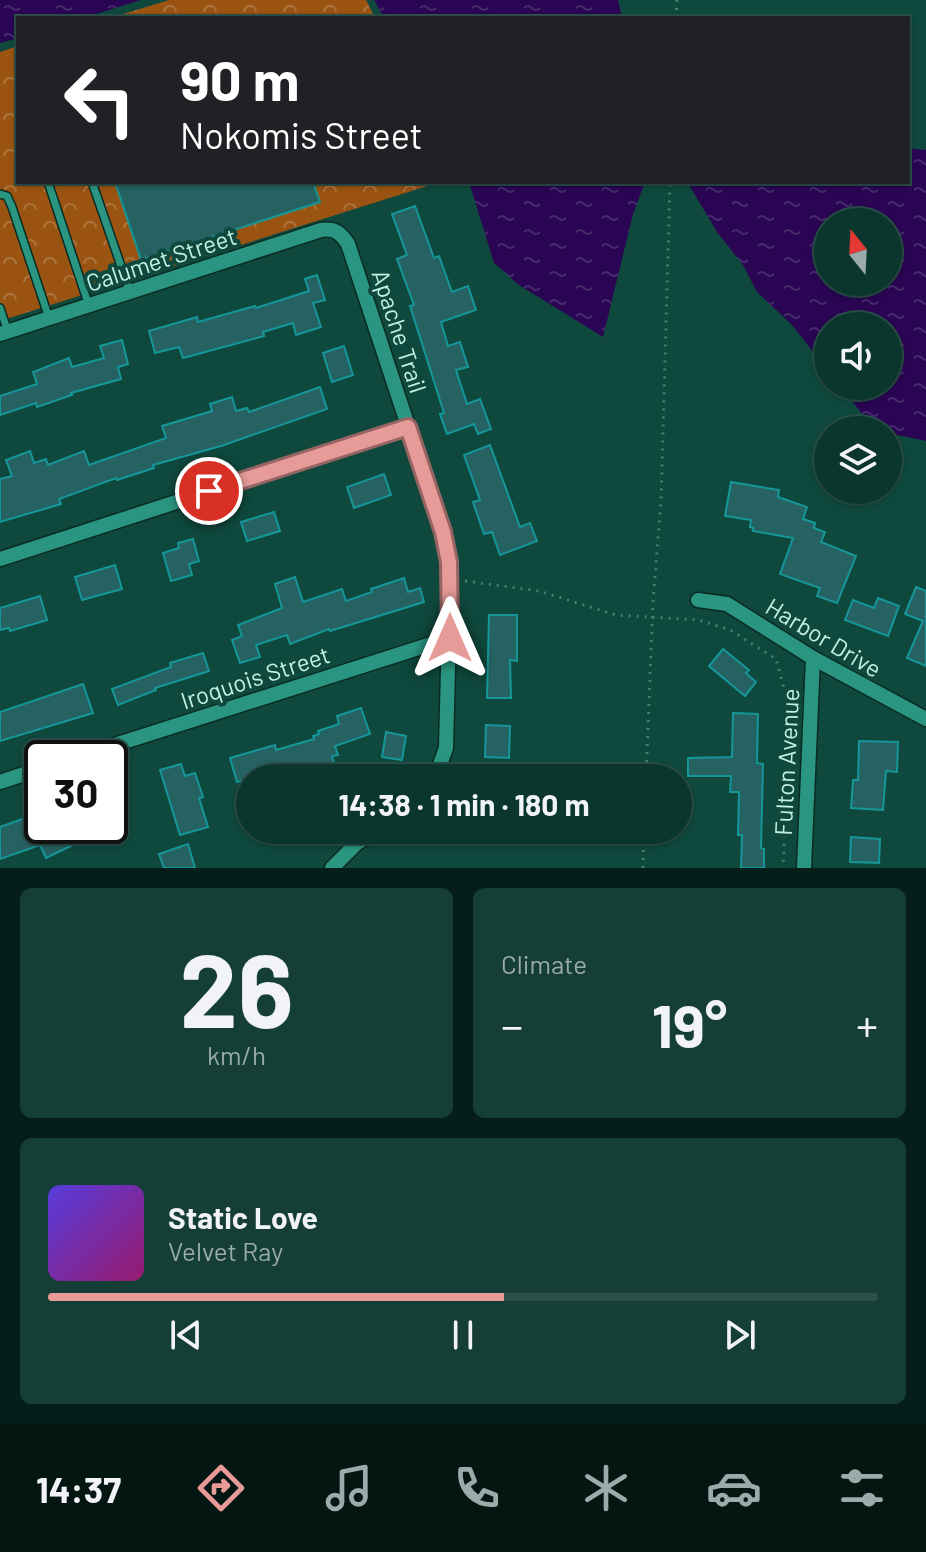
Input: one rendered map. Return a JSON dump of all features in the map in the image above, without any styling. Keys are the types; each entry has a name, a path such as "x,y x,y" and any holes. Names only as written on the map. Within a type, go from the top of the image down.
{"street":[{"name":"Calumet Street","path":"4,333 321,230 337,231"},
{"name":"Apache Trail","path":"337,231 348,244 443,532 450,576 450,638 446,748 440,764"},
{"path":"0,559 408,427"},
{"name":"Harbor Drive","path":"698,600 727,604 813,658 926,719"},
{"name":"Iroquois Street","path":"128,741 450,638"},
{"name":"Fulton Avenue","path":"804,868 813,658"},
{"path":"0,782 24,774"},
{"path":"332,868 356,844"}],"lane":[{"path":"49,184 89,306"},
{"path":"93,184 130,292"},
{"path":"0,194 7,196 12,207 49,318"},
{"path":"0,308 4,333"}],"path":[{"path":"647,764 661,502 670,184"},
{"path":"450,576 467,582 539,591 616,615 699,620 730,630 776,659 790,717 783,868"},
{"path":"643,868 644,844"}],"green space":[{"path":"169,0 366,0 374,16 117,16"},
{"path":"16,47 16,184 434,184 0,321 0,52"}],"water":[{"path":"0,0 141,0 89,16 16,16 16,39 0,43"},
{"path":"374,0 618,0 622,16 383,16"},
{"path":"910,148 926,150 926,441 902,436 902,416 864,416 851,400 902,400 902,312 814,312 814,353 792,325 757,292 743,265 717,232 689,184 910,184"},
{"path":"470,184 644,184 633,214 603,337 519,285 494,263"}],"building":[{"path":"116,184 314,184 320,202 141,260"},
{"path":"415,206 434,258 439,256 452,292 468,286 476,310 441,322 448,346 460,342 468,367 456,370 467,404 480,399 491,429 478,434 474,424 447,434 440,414 444,413 410,306 414,305 397,259 407,255 392,214"},
{"path":"317,275 325,300 313,303 321,327 296,335 293,323 263,332 264,336 183,358 179,347 155,353 149,331 197,317 198,322 256,308 309,291 305,279"},
{"path":"122,340 128,364 118,367 121,379 71,393 37,407 36,403 0,415 0,396 37,384 33,372 69,358 72,367 104,358 100,346"},
{"path":"344,346 353,375 332,382 323,353"},
{"path":"320,387 327,409 221,446 153,465 154,468 59,499 61,504 0,522 0,479 12,476 6,460 30,451 34,463 46,459 48,465 84,451 89,465 166,438 162,426 212,411 210,404 232,397 236,411 247,408 249,412"},
{"path":"490,445 520,527 530,523 537,541 500,555 492,532 484,534 473,502 480,500 464,455"},
{"path":"384,474 391,495 354,508 347,487"},
{"path":"731,482 779,490 778,497 807,507 803,519 815,523 814,528 825,532 821,542 856,556 837,603 817,596 820,588 780,574 793,538 753,531 751,520 725,516"},
{"path":"274,512 280,531 247,541 241,522"},
{"path":"193,539 199,561 189,564 192,575 171,581 163,553 179,548 178,543"},
{"path":"115,565 122,589 82,600 75,577"},
{"path":"295,577 303,602 342,589 346,601 404,578 408,592 420,588 424,602 329,629 290,644 287,635 256,645 260,657 240,663 232,640 242,636 238,625 282,608 275,584"},
{"path":"916,587 926,591 926,666 907,658 923,621 905,614"},
{"path":"40,596 47,620 10,631 9,628 0,630 0,608"},
{"path":"878,598 899,606 888,636 845,620 853,600 874,608"},
{"path":"489,615 517,615 517,661 510,660 511,698 487,698"},
{"path":"723,649 749,670 746,673 756,682 745,696 709,666"},
{"path":"203,653 209,671 155,688 118,705 112,689 171,667 170,663"},
{"path":"83,684 93,713 0,741 0,712"},
{"path":"361,708 370,734 335,746 338,755 332,756 334,763 236,764 236,779 230,758 275,745 276,750 314,739 318,731 339,724 337,716"},
{"path":"733,713 758,714 757,763 763,764 761,848 764,849 764,868 741,868 739,792 730,792 731,776 692,776 692,764 688,764 688,758 732,757"},
{"path":"486,725 510,726 509,758 485,757"},
{"path":"386,732 406,736 402,760 382,757"},
{"path":"859,741 898,742 897,772 886,771 883,810 851,808 853,780 858,780"},
{"path":"181,764 185,776 195,773 208,827 180,835 160,770"},
{"path":"22,819 24,844 71,846 46,858 40,845 0,859 0,827"},
{"path":"851,837 880,839 879,863 850,862"},
{"path":"188,844 195,868 164,868 159,854"}],"route":[{"path":"209,491 408,427 443,532 449,562 450,638"}]}
